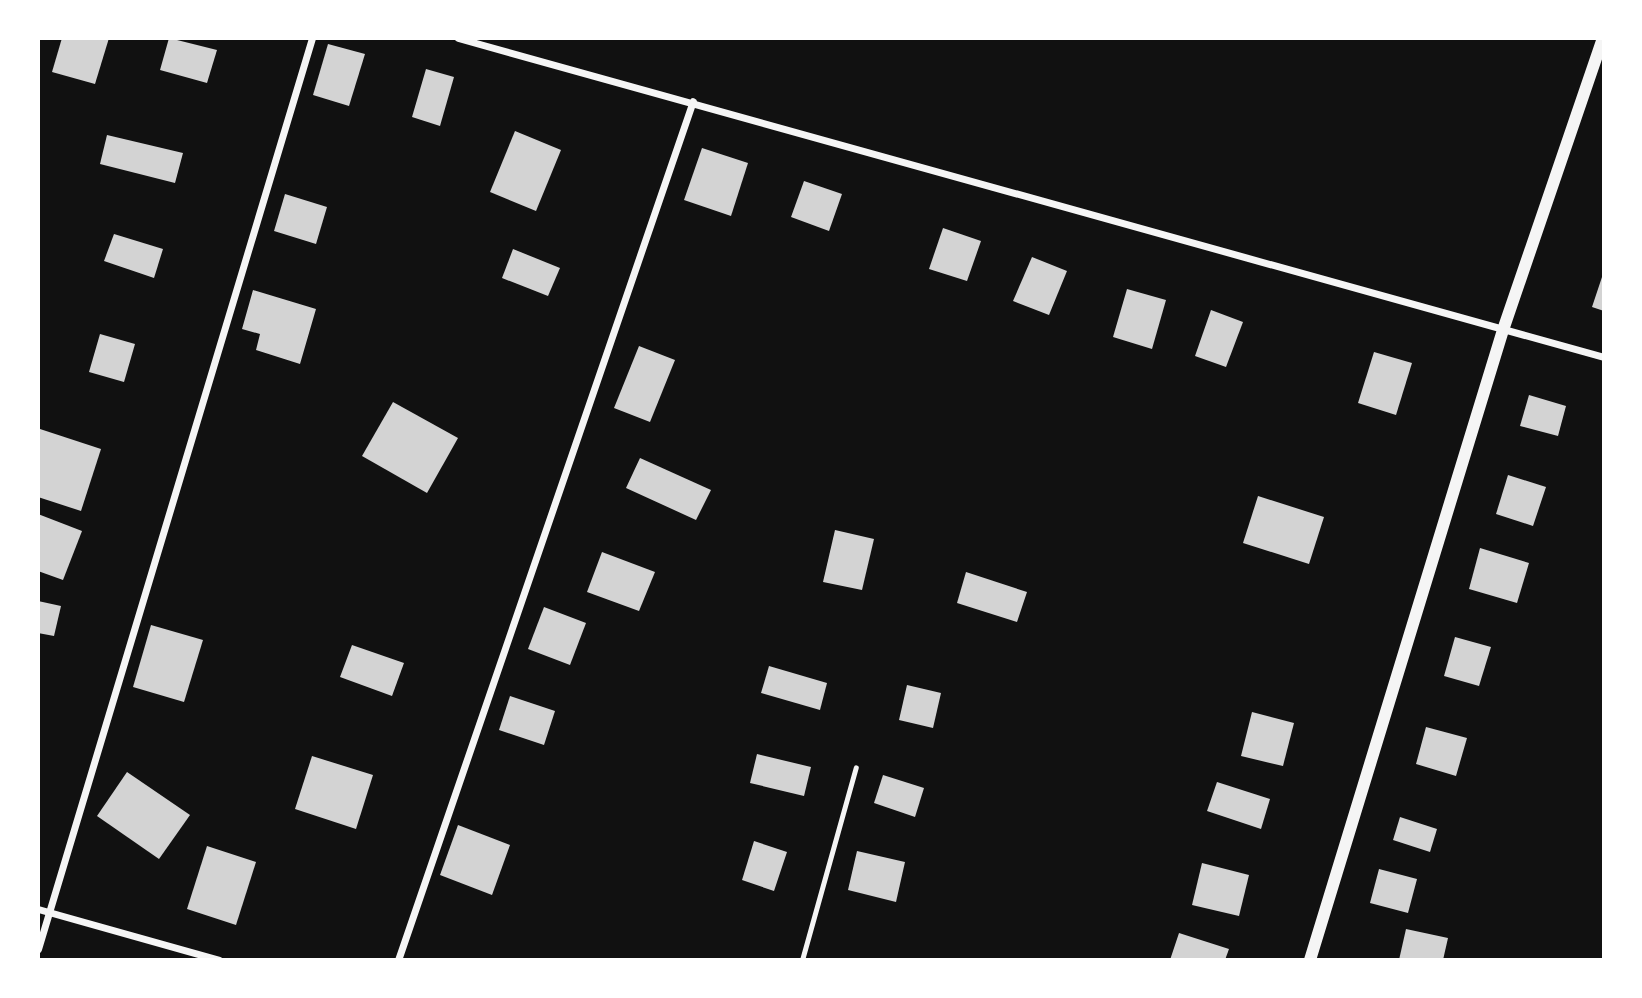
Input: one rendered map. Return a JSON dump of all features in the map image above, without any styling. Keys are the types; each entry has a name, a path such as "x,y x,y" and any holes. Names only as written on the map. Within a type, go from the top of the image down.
{"street":[{"path":"38,948 43,910 312,38"},
{"path":"458,38 693,101 1604,357"},
{"path":"1310,960 1503,330 1603,38"},
{"path":"398,960 693,101"},
{"path":"43,910 219,960"}],"lane":[{"path":"802,960 856,767"}],"building":[{"path":"62,38 109,38 95,84 52,72"},
{"path":"169,38 217,50 207,83 160,70"},
{"path":"328,44 365,54 349,106 313,95"},
{"path":"426,69 454,77 440,126 412,117"},
{"path":"515,131 561,150 536,211 490,192"},
{"path":"107,135 183,153 175,183 100,164"},
{"path":"702,148 748,163 731,216 684,200"},
{"path":"804,181 842,194 829,231 791,217"},
{"path":"285,194 327,207 316,244 274,231"},
{"path":"943,228 981,241 967,281 929,269"},
{"path":"114,234 163,249 154,278 104,261"},
{"path":"513,249 560,268 548,296 502,278"},
{"path":"1032,257 1067,271 1049,315 1013,301"},
{"path":"1604,274 1604,311 1592,307"},
{"path":"1127,289 1166,300 1152,349 1113,337"},
{"path":"253,290 316,309 300,364 256,350 260,334 242,329"},
{"path":"1211,310 1243,322 1226,367 1195,356"},
{"path":"100,334 135,344 124,382 89,372"},
{"path":"639,346 675,360 650,422 614,408"},
{"path":"1374,352 1412,363 1396,415 1358,403"},
{"path":"1529,395 1566,406 1558,436 1520,426"},
{"path":"393,402 458,438 427,493 362,456"},
{"path":"40,429 101,449 81,511 38,497"},
{"path":"640,458 711,490 696,520 626,488"},
{"path":"1508,475 1546,487 1533,526 1496,514"},
{"path":"1258,496 1324,517 1309,564 1243,543"},
{"path":"38,514 82,531 63,580 38,571"},
{"path":"835,530 874,539 862,590 823,582"},
{"path":"1480,548 1529,563 1517,603 1469,589"},
{"path":"602,552 655,572 639,611 587,592"},
{"path":"966,572 1027,592 1017,622 957,603"},
{"path":"38,601 61,606 54,636 38,633"},
{"path":"544,607 586,623 570,665 528,649"},
{"path":"151,625 203,640 184,702 133,687"},
{"path":"1455,637 1491,647 1479,686 1444,676"},
{"path":"352,645 404,663 392,696 340,677"},
{"path":"769,666 827,683 820,710 761,693"},
{"path":"907,685 941,693 933,728 899,720"},
{"path":"510,696 555,711 544,745 499,730"},
{"path":"1252,712 1294,723 1283,766 1241,756"},
{"path":"1426,727 1467,738 1456,776 1416,764"},
{"path":"757,754 811,767 804,796 750,783"},
{"path":"312,756 373,775 356,829 295,809"},
{"path":"127,772 190,815 159,859 97,816"},
{"path":"883,775 924,788 915,817 874,803"},
{"path":"1217,782 1270,799 1261,829 1207,811"},
{"path":"1400,817 1437,829 1430,852 1393,840"},
{"path":"458,825 510,845 492,895 440,875"},
{"path":"754,841 787,852 774,891 742,880"},
{"path":"207,846 256,862 236,925 187,909"},
{"path":"857,851 905,862 896,902 848,890"},
{"path":"1202,863 1249,875 1239,916 1192,905"},
{"path":"1379,869 1417,879 1408,913 1370,903"},
{"path":"1406,929 1448,938 1443,960 1399,960"},
{"path":"1179,933 1229,949 1225,960 1170,960"}]}
